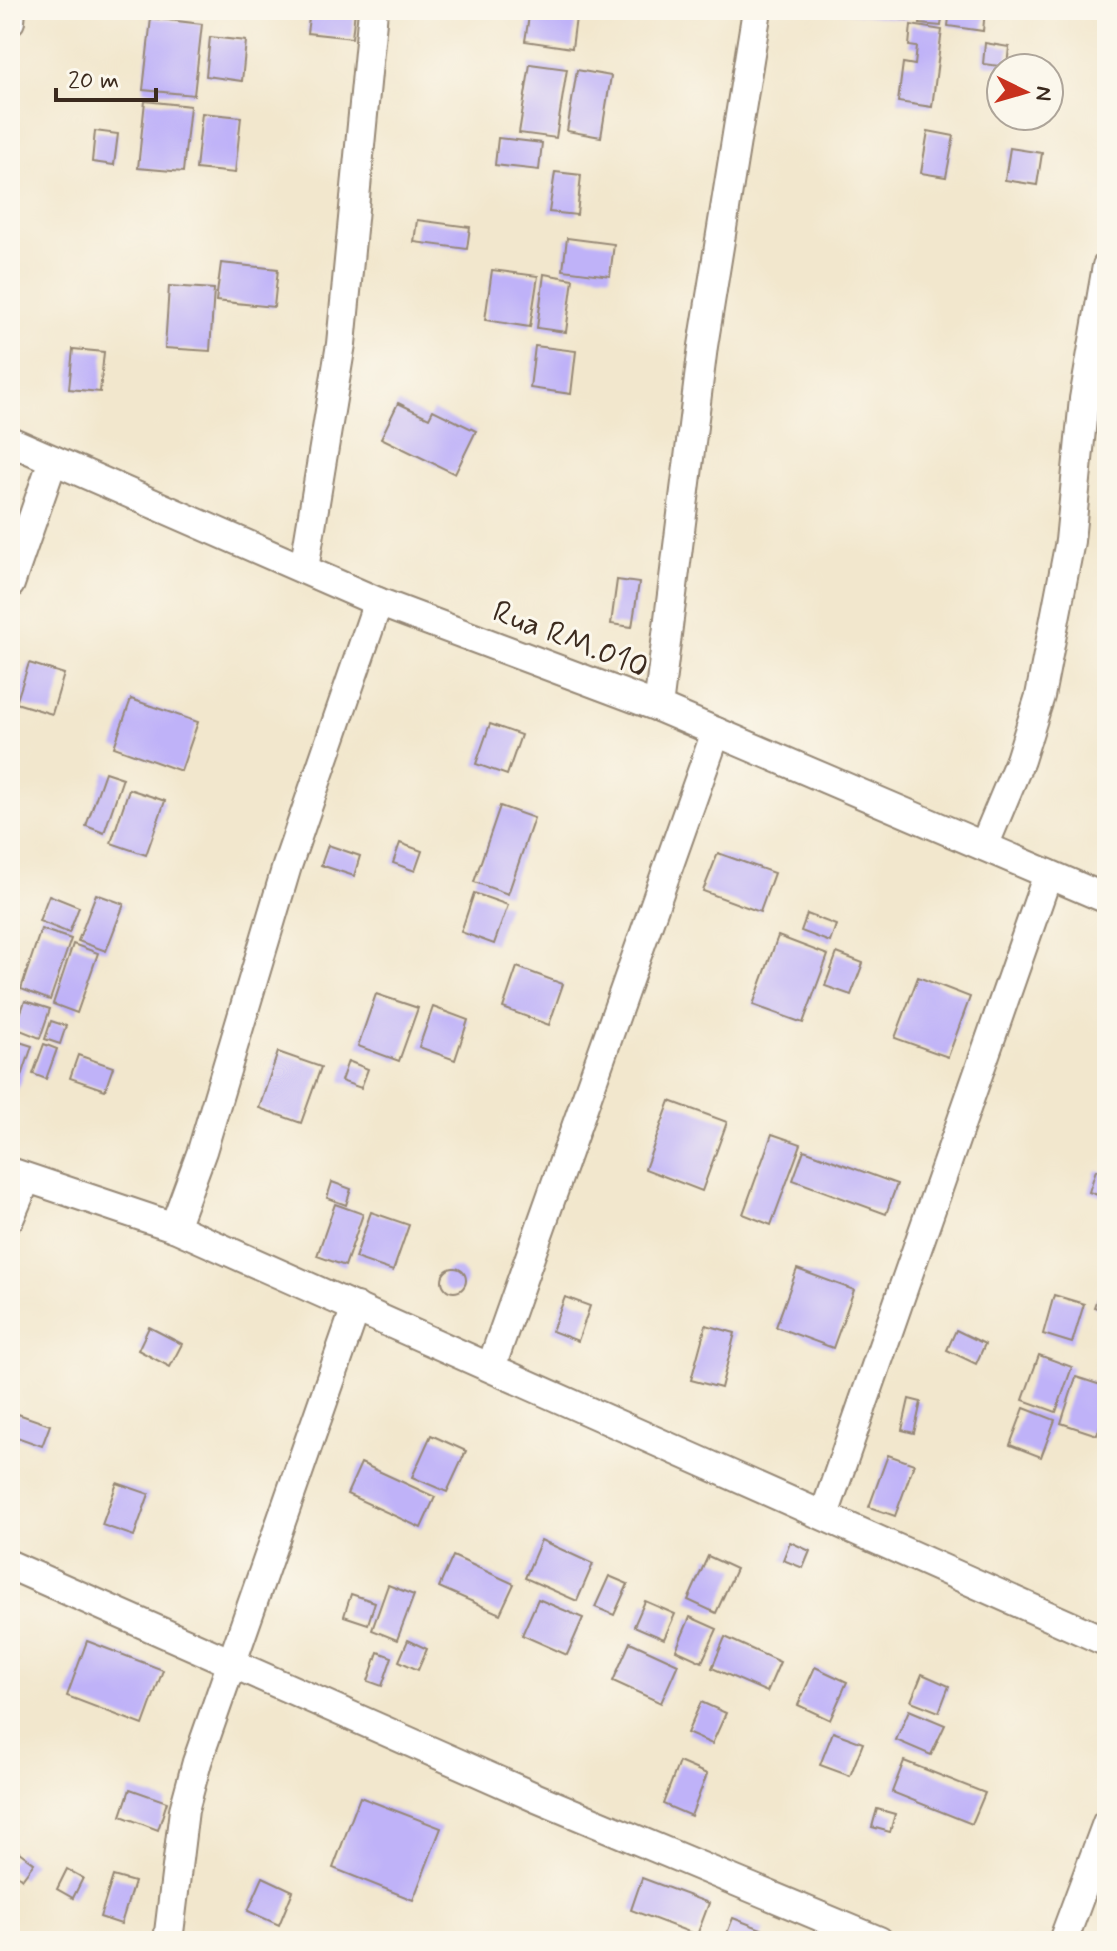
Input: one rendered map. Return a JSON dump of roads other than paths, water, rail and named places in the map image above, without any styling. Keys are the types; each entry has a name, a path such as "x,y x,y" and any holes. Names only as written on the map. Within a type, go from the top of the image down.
{"street":[{"path":"10,21 11,10"},
{"path":"304,569 341,344 373,10"},
{"path":"658,707 703,346 757,10"},
{"path":"984,846 1020,760 1040,696 1096,401 1107,266"},
{"name":"Rua RM.010","path":"10,441 378,602 658,707 1107,899"},
{"path":"10,584 53,460"},
{"path":"174,1227 202,1151 287,866 378,602"},
{"path":"491,1367 716,732"},
{"path":"824,1515 1048,874"},
{"path":"10,1217 18,1175 174,1227 1107,1642"},
{"path":"168,1941 184,1810 197,1762 356,1307"},
{"path":"10,1565 539,1799 879,1941"},
{"path":"1063,1941 1107,1823"}]}
